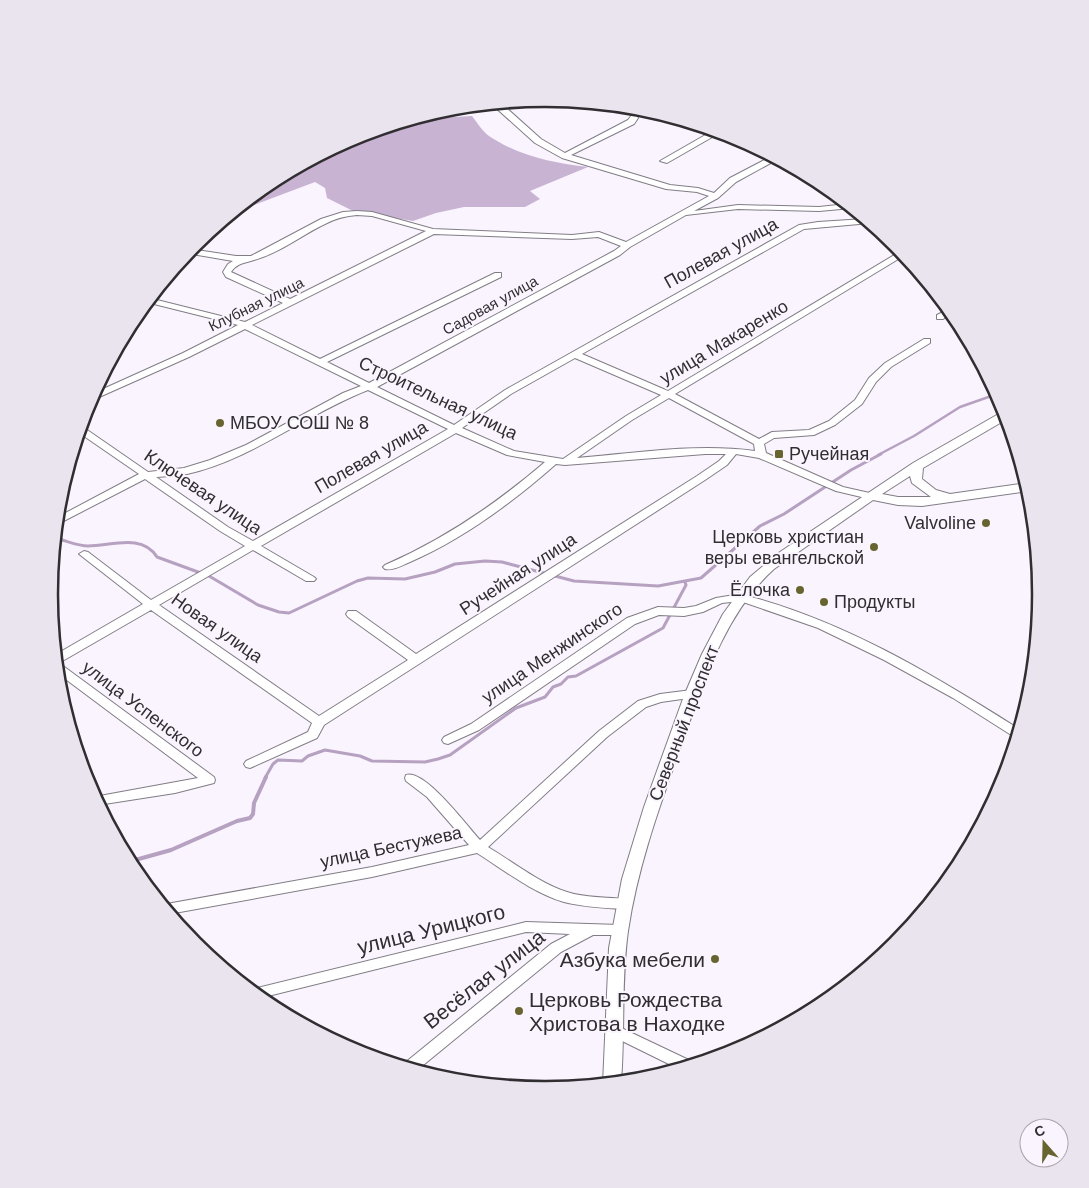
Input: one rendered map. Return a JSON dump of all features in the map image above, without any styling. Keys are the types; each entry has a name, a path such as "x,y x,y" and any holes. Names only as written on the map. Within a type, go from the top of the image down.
{"main road":[{"name":"Северный проспект","path":"612,1076 620,930 646,822 692,694 716,640 740,597 776,561 870,496 999,419"},
{"path":"918,466 915,477 923,487 942,496 960,498"},
{"path":"870,496 898,501 922,502 1020,488"}],"street":[{"path":"502,109 538,141 565,156 669,187 698,190 714,196"},
{"path":"565,156 631,122 634,118"},
{"path":"664,162 709,136"},
{"name":"Садовая улица","path":"64,518 145,475 185,471 214,462 250,447 346,396 370,387 617,253 627,244 714,196 733,180 769,162"},
{"path":"678,216 738,206 819,209 840,207"},
{"path":"291,303 260,291 229,275 227,272 228,268 243,259 266,252 324,221 343,214 372,214 433,231 572,237 599,234 627,244"},
{"name":"Полевая улица","path":"62,656 455,429 508,392 802,227 817,223 842,224 859,222"},
{"name":"Клубная улица","path":"102,393 186,355 433,231"},
{"path":"197,253 243,259"},
{"name":"улица Макаренко","path":"565,462 629,418 896,257"},
{"name":"Садовая улица","path":"320,362 498,275"},
{"name":"Строительная улица","path":"155,302 219,316 244,325 455,429 511,453 552,462 705,451 761,455 840,489 870,496"},
{"path":"759,443 772,436 811,433 832,423 859,402 872,380 888,365 927,341"},
{"path":"575,355 668,394 759,443"},
{"name":"Ключевая улица","path":"85,432 224,530 310,580"},
{"path":"759,443 761,455"},
{"name":"Ручейная улица","path":"318,722 701,478 723,463 734,452"},
{"path":"389,566 412,558 472,524 552,462"},
{"name":"Новая улица","path":"84,554 150,604 318,722"},
{"path":"740,597 822,625 957,695 1012,730"},
{"name":"улица Менжинского","path":"448,740 475,727 630,621 658,611 699,609 720,600 740,597"},
{"path":"352,614 416,660"},
{"name":"улица Успенского","path":"64,672 210,780 104,800"},
{"name":"улица Бестужева","path":"172,908 372,872 479,848 603,734 642,704 660,698 692,694"},
{"path":"250,764 313,735 318,722"},
{"path":"411,778 432,794 479,848 546,889 584,901 625,904"},
{"name":"улица Урицкого","path":"264,992 526,927 620,930"},
{"name":"Весёлая улица","path":"414,1063 556,948 591,929"},
{"path":"615,1031 679,1062"}],"shaded area":[{"path":"453,115 455,117 472,116 486,134 524,154 549,161 588,167 530,191 540,199 525,207 464,207 436,213 413,221 353,211 327,198 325,188 315,182 250,207 301,172 329,157 388,133"}],"waterway":[{"path":"878,455 914,436 960,407 989,397"},
{"path":"61,540 84,546 125,542 143,545 157,557 209,576 258,605 279,612 289,613 357,581 368,578 405,579 435,572 455,564 485,561 502,562 574,581 658,586 701,578 760,526 784,514 851,470 881,454"},
{"path":"265,778 273,764 278,760 302,761 308,756 325,750 360,756 372,761 425,762 450,755 516,708 545,697 553,687 561,684 568,677 576,676 663,628 686,585 685,582"},
{"path":"137,860 171,850 237,821 250,818 253,814 254,803 266,777"}],"place":[{"name":"МБОУ СОШ № 8","path":"220,423"},
{"name":"Ручейная","path":"779,454"},
{"name":"Valvoline","path":"986,523"},
{"name":"Церковь христиан веры евангельской","path":"874,547"},
{"name":"Ёлочка","path":"800,590"},
{"name":"Продукты","path":"824,602"},
{"name":"Азбука мебели","path":"715,959"},
{"name":"Церковь Рождества Христова в Находке","path":"519,1011"}]}
